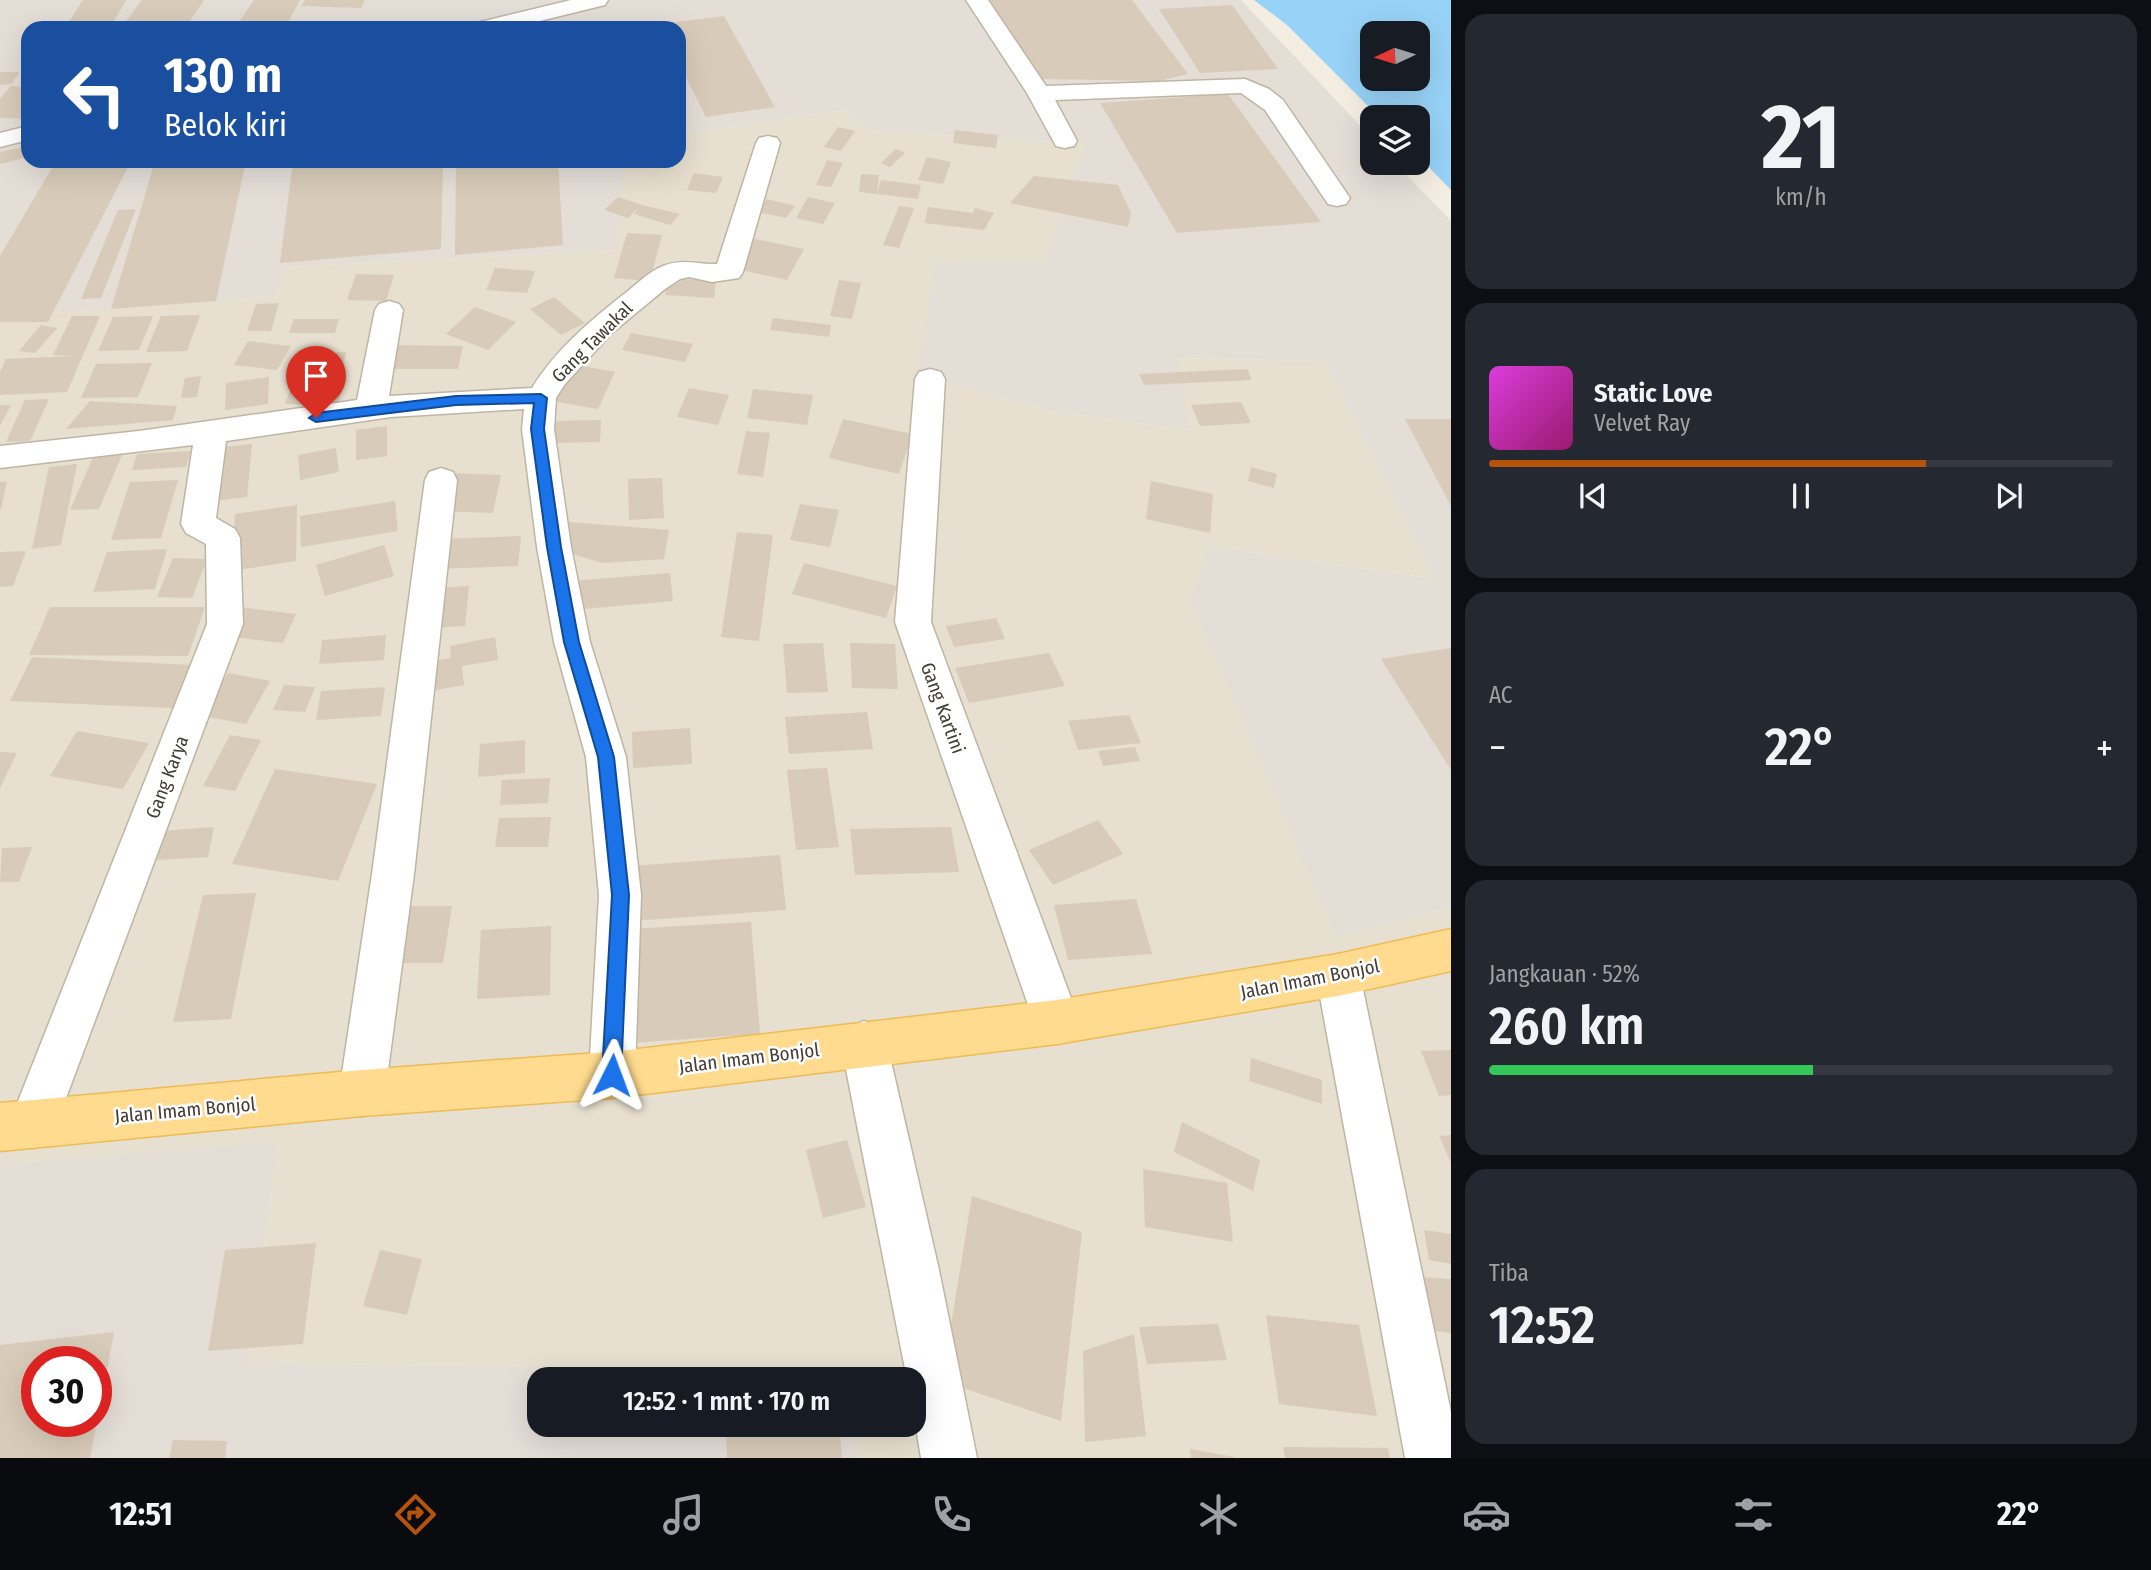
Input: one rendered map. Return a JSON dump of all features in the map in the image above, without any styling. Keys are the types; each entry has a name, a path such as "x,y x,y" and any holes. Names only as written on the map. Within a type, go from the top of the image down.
{"main road":[{"name":"Jalan Imam Bonjol","path":"17,1126 362,1093 612,1075 1057,1022 1338,975 1451,950"}],"street":[{"path":"512,21 597,0"},
{"path":"976,0 1039,93 1065,141"},
{"path":"1039,93 1245,86 1261,94 1273,105 1337,198"},
{"path":"0,140 21,136"},
{"name":"Gang Tawakal","path":"612,1075 620,895 606,757 572,642 556,560 538,429 541,398 554,377 602,326 655,283 672,272 689,269 712,273 729,272 768,143"},
{"path":"371,409 389,310"},
{"name":"Gang Kartini","path":"930,379 913,622 1057,1022"},
{"path":"0,457 211,433 371,409 456,401 541,398"},
{"name":"Gang Karya","path":"17,1126 225,624 223,538 198,524 211,433"},
{"path":"362,1093 395,860 440,480"},
{"path":"1338,975 1433,1458"},
{"path":"864,1044 914,1270 949,1458"}],"shaded area":[{"path":"0,0 1241,0 1360,125 1360,175 1407,175 1451,221 1451,908 1336,937 1190,599 1210,546 1435,579 1325,361 1176,358 1191,430 1052,411 918,376 936,261 1045,260 1085,144 866,130 844,110 686,134 686,21 21,21 21,168 624,168 618,250 285,267 277,296 0,317"},
{"path":"844,110 866,130 1085,144 1045,260 918,376 1052,411 1190,430 1175,358 1325,361 1436,579 1210,546 1336,937 1451,908 1451,1458 857,1458 854,1437 926,1437 926,1367 545,1367 247,1363 279,1143 0,1164 0,317 277,296 285,267 617,250 623,168 686,168 686,134"},
{"path":"279,1142 247,1363 545,1367 527,1367 527,1437 854,1437 857,1458 0,1458 0,1164"}],"water":[{"path":"1254,0 1451,0 1451,190 1430,168 1430,105 1367,105 1287,25"}],"building":[{"path":"83,0 126,0 114,21 70,21"},
{"path":"142,0 204,0 190,21 126,21"},
{"path":"254,0 300,0 289,21 240,21"},
{"path":"305,0 365,0 361,8 301,6"},
{"path":"990,0 1132,0 1188,74 1159,81 1042,79"},
{"path":"1232,5 1278,69 1200,73 1159,9"},
{"path":"724,16 775,107 706,117 686,77 684,21"},
{"path":"0,72 20,72 11,84 0,85"},
{"path":"11,86 21,87 21,119 0,118 0,99"},
{"path":"1228,94 1321,222 1177,233 1100,103"},
{"path":"838,127 855,131 841,151 824,147"},
{"path":"955,130 998,135 996,148 953,143"},
{"path":"21,148 21,159 0,164 0,152"},
{"path":"896,149 905,153 890,167 881,163"},
{"path":"927,157 951,162 943,184 918,180"},
{"path":"827,160 843,163 831,187 816,185"},
{"path":"52,168 127,168 48,322 0,322 0,256"},
{"path":"153,168 244,168 216,301 111,309"},
{"path":"292,168 443,168 441,249 280,263"},
{"path":"456,168 558,168 563,245 455,255"},
{"path":"694,173 723,177 716,193 687,190"},
{"path":"861,174 879,175 877,194 859,192"},
{"path":"1034,176 1118,185 1131,213 1128,227 1010,203"},
{"path":"881,180 921,185 918,199 877,194"},
{"path":"618,197 680,214 670,225 634,214 639,207 628,218 604,210"},
{"path":"808,197 835,203 823,224 796,218"},
{"path":"767,199 795,206 786,218 758,212"},
{"path":"899,206 914,208 899,248 883,245"},
{"path":"928,207 973,213 975,208 994,213 984,230 925,223"},
{"path":"136,209 101,298 81,299 118,210"},
{"path":"627,233 662,235 650,281 614,278"},
{"path":"750,238 804,249 787,280 732,268"},
{"path":"495,268 535,271 527,293 486,290"},
{"path":"356,274 394,275 386,301 347,300"},
{"path":"668,278 716,281 714,298 665,295"},
{"path":"839,280 861,283 852,319 830,316"},
{"path":"554,297 585,323 561,335 530,309"},
{"path":"279,303 271,331 247,331 256,304"},
{"path":"475,307 516,322 488,350 446,334"},
{"path":"200,315 187,351 146,352 161,316"},
{"path":"72,316 100,316 67,392 0,395 0,372 6,359 75,356 53,355"},
{"path":"153,316 139,350 98,351 113,317"},
{"path":"773,318 831,325 829,337 770,330"},
{"path":"294,319 339,319 335,333 289,333"},
{"path":"41,325 57,328 35,353 19,351"},
{"path":"631,333 693,344 685,362 622,350"},
{"path":"248,341 291,346 277,370 234,365"},
{"path":"392,345 463,346 458,369 385,369"},
{"path":"346,352 343,365 302,367 304,354"},
{"path":"152,363 138,397 81,398 96,364"},
{"path":"571,364 615,372 598,409 552,401"},
{"path":"1247,369 1252,380 1144,385 1139,374"},
{"path":"201,376 197,397 181,398 185,378"},
{"path":"269,377 268,404 225,410 226,383"},
{"path":"295,377 346,379 337,406 285,404"},
{"path":"689,388 729,395 718,425 677,417"},
{"path":"753,389 813,395 807,425 747,418"},
{"path":"49,399 30,441 6,442 25,400"},
{"path":"90,401 177,406 173,420 66,429"},
{"path":"1241,402 1251,423 1200,426 1191,405"},
{"path":"0,405 11,405 0,426"},
{"path":"843,419 912,434 899,474 829,458"},
{"path":"1405,419 1451,419 1451,506"},
{"path":"601,420 600,442 549,443 552,421"},
{"path":"387,426 387,456 356,460 356,430"},
{"path":"746,431 770,433 763,477 737,474"},
{"path":"252,444 247,497 206,502 213,448"},
{"path":"336,448 339,472 300,480 298,455"},
{"path":"191,451 186,467 132,470 137,454"},
{"path":"94,455 122,455 99,509 70,510"},
{"path":"77,464 61,545 32,549 49,467"},
{"path":"1251,467 1277,474 1274,488 1248,481"},
{"path":"448,473 501,475 493,513 437,511"},
{"path":"662,478 664,518 629,520 628,479"},
{"path":"178,480 161,538 111,540 130,482"},
{"path":"7,481 1,509 0,509 0,482"},
{"path":"1151,481 1213,494 1210,533 1146,519"},
{"path":"395,501 398,531 301,547 300,516"},
{"path":"800,504 839,510 830,547 790,540"},
{"path":"297,505 296,561 232,571 235,514"},
{"path":"569,522 669,530 664,559 603,563 562,551"},
{"path":"737,532 773,535 759,641 721,637"},
{"path":"521,536 518,566 436,569 440,539"},
{"path":"384,545 394,576 325,596 316,565"},
{"path":"167,549 155,589 93,592 107,552"},
{"path":"26,551 13,586 0,587 0,552"},
{"path":"173,558 207,559 192,598 157,597"},
{"path":"804,563 897,586 886,618 792,594"},
{"path":"670,573 673,601 573,610 572,581"},
{"path":"469,586 465,626 428,628 433,588"},
{"path":"50,607 205,607 188,656 29,655"},
{"path":"238,607 296,614 283,643 224,636"},
{"path":"996,618 1005,639 954,647 946,626"},
{"path":"386,635 384,660 319,664 322,640"},
{"path":"495,637 498,660 462,666 464,685 436,690 433,661 451,658 450,646"},
{"path":"823,643 828,692 787,693 783,644"},
{"path":"850,643 895,644 898,689 852,688"},
{"path":"1451,648 1451,770 1381,659"},
{"path":"1049,653 1065,686 969,703 955,668"},
{"path":"32,657 191,665 173,708 10,701"},
{"path":"228,673 270,681 246,724 203,716"},
{"path":"284,685 315,687 305,712 273,710"},
{"path":"385,687 381,716 316,720 321,691"},
{"path":"867,712 873,749 789,754 785,717"},
{"path":"1129,715 1141,743 1078,750 1068,721"},
{"path":"690,728 692,764 633,768 632,732"},
{"path":"77,731 149,743 123,789 50,776"},
{"path":"230,735 261,740 235,791 203,786"},
{"path":"525,740 525,773 478,777 480,744"},
{"path":"1135,747 1140,761 1103,766 1098,751"},
{"path":"0,752 17,753 0,788"},
{"path":"827,768 839,847 796,850 787,770"},
{"path":"275,769 377,784 338,881 232,864"},
{"path":"550,778 548,803 500,805 502,780"},
{"path":"551,817 548,847 495,847 499,818"},
{"path":"1098,820 1123,854 1053,885 1029,850"},
{"path":"214,827 208,857 139,861 147,832"},
{"path":"951,827 959,872 855,875 850,829"},
{"path":"32,847 19,882 0,882 2,848"},
{"path":"780,855 786,910 633,921 631,866"},
{"path":"256,893 231,1019 173,1022 203,895"},
{"path":"1136,899 1152,954 1068,960 1054,905"},
{"path":"396,906 452,906 443,963 385,963"},
{"path":"751,922 760,1034 631,1043 629,929"},
{"path":"551,926 550,995 477,999 481,930"},
{"path":"1451,1050 1451,1095 1439,1096 1421,1051"},
{"path":"1251,1058 1322,1080 1322,1104 1249,1081"},
{"path":"1182,1122 1260,1160 1253,1191 1174,1152"},
{"path":"1451,1135 1451,1163 1439,1136"},
{"path":"847,1140 866,1207 823,1218 806,1150"},
{"path":"1143,1169 1227,1183 1233,1242 1145,1227"},
{"path":"972,1196 1082,1232 1061,1421 942,1381"},
{"path":"1424,1230 1451,1234 1451,1264 1429,1260"},
{"path":"316,1243 303,1344 208,1351 225,1250"},
{"path":"380,1250 422,1259 407,1315 363,1306"},
{"path":"1420,1277 1451,1279 1451,1333 1435,1331"},
{"path":"1266,1315 1359,1325 1377,1416 1279,1404"},
{"path":"1218,1324 1227,1360 1147,1364 1139,1327"},
{"path":"114,1332 111,1346 21,1346 21,1437 94,1437 90,1458 0,1458 0,1345"},
{"path":"1134,1334 1146,1436 1085,1442 1083,1351"},
{"path":"726,1437 840,1437 842,1458 727,1458"},
{"path":"173,1440 227,1441 225,1458 169,1458"},
{"path":"1283,1447 1388,1448 1390,1458 1285,1458"},
{"path":"1190,1449 1234,1457 1234,1458 1191,1458"}],"route":[{"path":"316,418 371,409 456,401 541,398 538,429 554,547 572,642 606,757 620,895 612,1075"}]}
